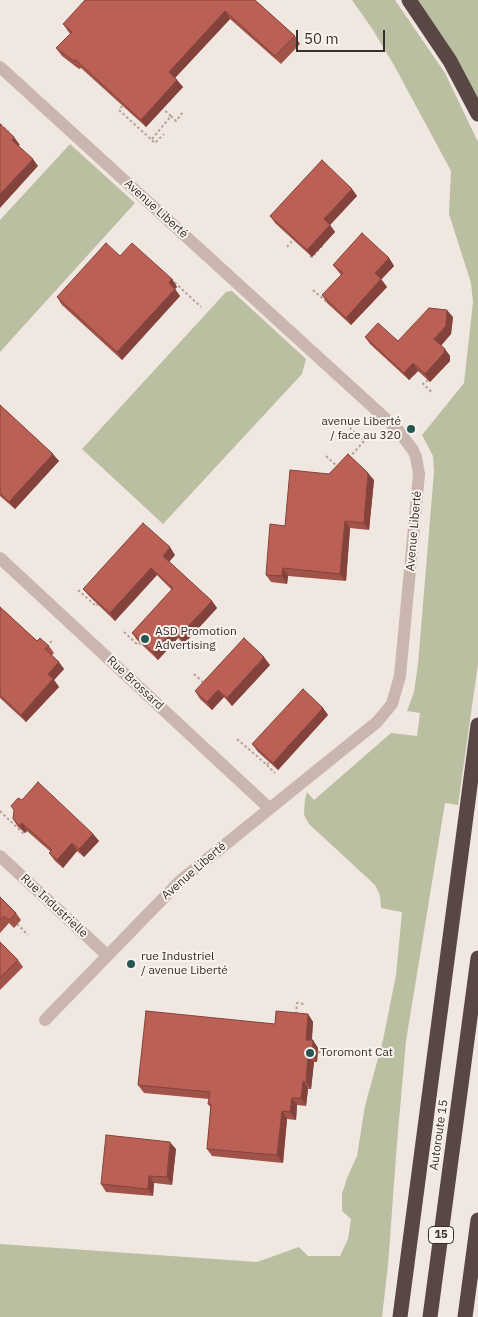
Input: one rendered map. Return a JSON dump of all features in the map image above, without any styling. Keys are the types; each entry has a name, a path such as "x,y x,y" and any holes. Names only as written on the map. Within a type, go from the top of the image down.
{"highway":[{"path":"409,0 450,61 478,114"},
{"path":"400,1317 478,725"},
{"name":"Autoroute 15","path":"430,1317 478,958"},
{"path":"465,1317 478,1220"}],"street":[{"name":"Avenue Liberté","path":"0,67 397,430 408,443 416,457 419,484 400,676 396,695 386,712 377,722 180,881 45,1020"},
{"name":"Rue Brossard","path":"0,558 270,808"},
{"name":"Rue Industrielle","path":"0,856 107,955"}],"path":[{"path":"122,106 119,110 156,142 164,134"},
{"path":"163,109 176,120 183,112"},
{"path":"152,139 171,116"},
{"path":"0,124 8,131 7,133"},
{"path":"287,247 293,240"},
{"path":"306,251 312,257 324,244"},
{"path":"167,278 168,276 201,307"},
{"path":"313,290 330,305"},
{"path":"428,380 423,384 433,393"},
{"path":"346,461 364,441 350,428"},
{"path":"326,456 339,468 336,472"},
{"path":"78,590 96,606 98,604"},
{"path":"124,632 138,645 140,643"},
{"path":"47,647 53,639"},
{"path":"194,674 208,687"},
{"path":"237,739 275,772"},
{"path":"266,765 269,762"},
{"path":"0,811 25,835"},
{"path":"10,821 19,820"},
{"path":"17,924 28,935"},
{"path":"296,1018 297,1003 304,1004"},
{"path":"318,1052 342,1054"}],"green space":[{"path":"352,0 395,0 445,73 478,142 478,664 458,805 445,803 406,1041 382,1317 0,1317 0,1244 257,1262 299,1247 308,1256 340,1256 348,1239 351,1219 342,1211 342,1194 357,1156 365,1106 383,1040 396,975 402,912 381,908 380,895 375,885 309,824 304,815 305,799 307,792 314,800 391,733 417,736 420,713 407,711 414,692 418,664 434,471 433,456 422,435 464,383 473,302 471,283 449,214 451,171 395,67"},
{"path":"418,0 478,0 478,99 456,60"},
{"path":"70,144 135,203 0,352 0,220"},
{"path":"232,291 306,359 302,374 163,524 82,449 226,292"}],"building":[{"path":"85,0 255,0 295,36 275,56 225,11 169,72 177,80 141,120 76,60 74,61 56,48 72,32 63,24"},
{"path":"0,124 14,137 12,140 33,159 0,194"},
{"path":"322,160 352,189 324,219 330,225 307,250 270,216"},
{"path":"362,233 389,258 375,273 381,279 346,318 322,295 343,273 333,265"},
{"path":"106,243 120,256 132,243 172,279 169,283 175,289 117,352 57,297"},
{"path":"429,308 447,310 446,326 434,339 445,349 444,353 425,374 413,363 404,373 365,337 378,323 398,341"},
{"path":"0,405 53,454 9,502 0,493"},
{"path":"348,454 368,473 364,523 345,521 340,574 283,568 282,576 266,575 270,524 285,526 290,470 329,474"},
{"path":"143,523 170,547 163,556 212,601 179,636 173,631 153,652 132,633 173,588 151,568 110,613 83,589"},
{"path":"0,607 37,641 40,638 49,646 45,649 59,662 48,674 53,679 21,715 0,695"},
{"path":"244,638 264,657 227,698 218,690 207,702 195,691"},
{"path":"303,689 323,708 273,763 252,744"},
{"path":"38,782 93,834 79,849 72,843 57,860 49,853 52,850 22,823 20,826 13,819 14,810 11,806 18,798 22,800"},
{"path":"0,897 16,913 9,920 4,916 0,920"},
{"path":"0,942 18,960 0,978"},
{"path":"146,1011 275,1024 276,1011 308,1014 306,1040 313,1040 312,1055 308,1054 306,1082 303,1081 301,1098 292,1098 290,1112 282,1111 277,1155 207,1149 211,1104 208,1104 210,1092 138,1085"},
{"path":"106,1135 170,1142 167,1177 149,1176 148,1189 101,1184"}],"place":[{"name":"avenue Liberté / face au 320","path":"411,429"},
{"name":"ASD Promotion Advertising","path":"145,639"},
{"name":"rue Industriel / avenue Liberté","path":"131,964"},
{"name":"Toromont Cat","path":"310,1053"}]}
